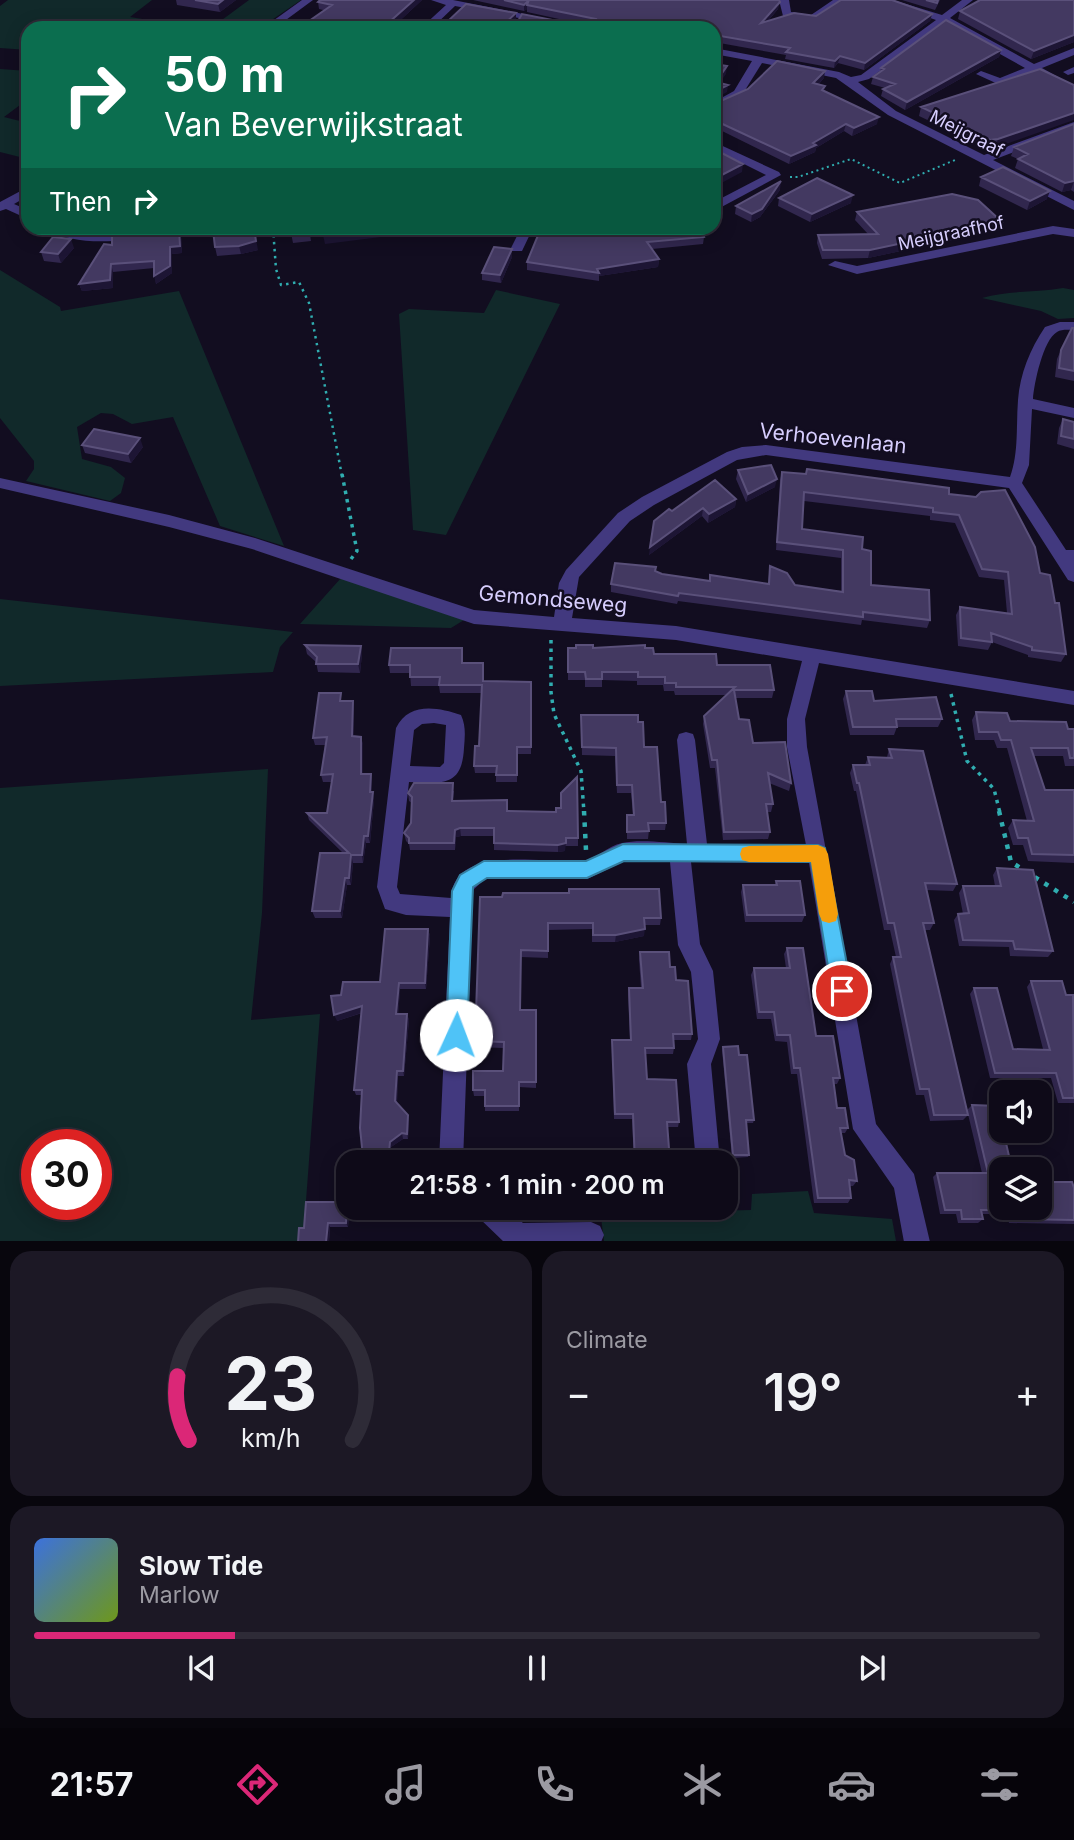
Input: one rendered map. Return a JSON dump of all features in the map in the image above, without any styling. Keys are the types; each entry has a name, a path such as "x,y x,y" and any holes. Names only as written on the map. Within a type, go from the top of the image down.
{"street":[{"path":"278,21 308,0"},
{"path":"436,0 551,21"},
{"path":"784,0 786,14 813,18 840,0"},
{"path":"883,0 900,2 944,19 1074,90"},
{"path":"850,81 865,77 968,0"},
{"path":"434,21 453,3"},
{"path":"981,74 1000,82 1074,51"},
{"name":"Meijgraaf","path":"721,52 828,72 850,81 892,113 1074,206"},
{"path":"721,102 738,93 759,59"},
{"path":"982,160 1074,125"},
{"path":"721,148 775,175"},
{"path":"721,203 775,175"},
{"path":"3,206 21,195"},
{"path":"3,206 21,212"},
{"name":"Meijgraafhof","path":"835,265 857,270 1053,230 1074,233"},
{"path":"73,235 104,238 130,235"},
{"path":"517,248 524,235"},
{"path":"1074,326 1053,327 1047,333 1032,369 1024,402 1021,468 1014,483 1068,556 1074,576"},
{"path":"1024,402 1074,413"},
{"name":"Verhoevenlaan","path":"557,624 572,574 592,548 624,517 648,500 742,452 766,450 1014,483"},
{"name":"Gemondseweg","path":"0,483 169,521 255,544 474,617 676,633 1074,698"},
{"path":"812,657 796,719 797,747 865,1129 905,1182 917,1241"},
{"path":"686,740 689,945 702,971 709,1039 699,1064 707,1150"},
{"path":"400,774 387,887 392,902 462,908"},
{"path":"452,1150 462,891 467,881 484,870 587,870 623,852 818,854"},
{"path":"499,1220 518,1239 591,1235"}],"path":[{"path":"775,175 798,177 851,159 900,183 970,154"},
{"path":"274,235 276,269 281,285 299,282 309,303 328,392 357,551 342,573"},
{"path":"557,624 550,665 552,703 554,714 581,771 587,870"},
{"path":"947,678 967,761 994,789 1011,862 1074,902"}],"green space":[{"path":"8,0 152,0 130,17 155,21 21,21 21,50 0,48 0,6"},
{"path":"249,0 301,0 270,21 220,21"},
{"path":"0,69 21,70 21,104 4,117 21,121 21,157 0,152"},
{"path":"0,270 60,307 61,311 179,291 284,546 220,526 173,417 132,424 113,414 101,413 77,427 82,459 111,467 125,478 121,493 110,501 26,481 34,469 34,461 0,418"},
{"path":"1063,288 1074,290 1074,318 1058,319 1041,311 982,298 1002,294"},
{"path":"496,290 560,304 446,535 413,530 399,314 409,309 484,313"},
{"path":"341,578 464,620 451,628 300,624"},
{"path":"0,599 293,632 280,647 273,672 0,686"},
{"path":"268,769 262,913 251,1020 320,1014 303,1241 0,1241 0,788"},
{"path":"808,1191 814,1213 892,1219 896,1241 604,1241 601,1220 738,1220 738,1210 751,1210 752,1194"}],"building":[{"path":"195,0 223,0 218,4"},
{"path":"414,0 390,21 309,21 332,5 318,2"},
{"path":"504,0 529,0 524,5"},
{"path":"529,0 779,0 761,23 794,13 816,16 841,0 892,0 932,14 865,63 840,56 835,61 786,52 790,48 721,36 721,21 595,21 596,19 527,5"},
{"path":"980,0 1074,0 1074,35 1034,51 960,11"},
{"path":"466,4 516,13 507,21 448,21"},
{"path":"522,14 558,21 518,21"},
{"path":"946,20 1001,50 907,102 883,89 895,84 873,77 884,69 881,68"},
{"path":"777,61 825,71 813,83 825,86 822,90 879,117 854,128 846,124 813,143 816,145 791,156 721,123 721,101 748,89"},
{"path":"1040,69 1074,85 1074,113 990,140 921,107"},
{"path":"1074,124 1074,181 1065,183 1018,159 1028,154 1014,147"},
{"path":"721,153 743,164 721,175"},
{"path":"1003,167 1050,191 1030,201 981,177"},
{"path":"817,178 853,195 812,214 779,198"},
{"path":"781,181 762,209 752,214 736,206"},
{"path":"952,194 978,200 1002,222 870,250 823,250 818,235 878,234 857,212"},
{"path":"179,235 180,246 170,247 170,266 154,276 154,261 111,264 110,280 79,284 104,244 112,245 112,236"},
{"path":"214,235 255,235 256,241 239,246 215,247"},
{"path":"538,235 704,237 647,242 659,259 597,269 599,273 527,262"},
{"path":"53,237 71,239 58,254 41,252"},
{"path":"494,247 512,249 500,275 482,273"},
{"path":"1072,328 1074,371 1059,368 1061,350"},
{"path":"1063,419 1074,422 1074,439 1061,436"},
{"path":"94,429 140,438 128,454 82,445"},
{"path":"771,465 777,479 748,494 738,470"},
{"path":"807,469 949,488 949,494 976,497 981,492 1005,490 1035,547 1040,573 1050,575 1055,603 1059,603 1066,654 1032,650 1032,647 991,633 992,642 961,638 960,607 1012,614 1008,572 982,569 959,515 933,512 933,508 804,492 802,529 863,537 862,549 871,551 871,585 929,590 930,620 863,612 863,617 679,593 678,596 611,584 615,563 656,567 655,571 662,574 710,581 710,575 769,584 770,566 787,573 795,585 843,592 843,550 777,542 782,472 806,474"},
{"path":"715,480 736,499 709,514 703,508 650,547 654,521"},
{"path":"305,645 361,646 358,664 316,664 317,657"},
{"path":"576,645 593,645 593,648 645,645 645,648 653,648 654,654 716,654 717,665 770,665 774,690 734,690 739,719 749,720 753,743 785,742 791,783 768,773 773,804 766,804 770,832 724,832 717,760 712,760 704,716 735,687 676,687 676,683 665,683 665,677 638,677 638,672 602,672 602,679 586,679 585,672 568,672 568,648 576,648"},
{"path":"391,648 462,648 462,663 483,663 483,681 531,682 531,747 517,747 517,775 496,775 497,766 474,766 475,746 479,746 482,685 439,685 440,677 410,677 410,665 389,665"},
{"path":"846,691 872,691 874,701 936,697 942,719 896,719 897,727 853,727"},
{"path":"319,693 341,693 340,701 353,701 352,736 361,737 361,774 371,774 370,792 373,792 368,836 364,836 362,855 351,855 349,878 345,878 340,911 312,911 320,853 349,853 307,813 327,813 333,774 321,775 327,737 313,738"},
{"path":"976,712 1007,713 1010,721 1066,722 1068,729 1074,729 1074,758 1070,758 1068,748 1031,748 1045,790 1074,790 1074,855 1032,854 1028,838 1018,838 1013,820 1034,821 1011,740 1001,740 998,732 979,732"},
{"path":"581,715 638,715 638,722 643,722 644,747 657,747 661,802 665,802 666,823 648,823 649,831 627,832 627,815 634,815 632,785 617,785 616,748 582,747"},
{"path":"889,749 923,751 957,884 925,883 934,923 923,923 968,1115 934,1115 929,1089 920,1089 893,957 901,957 894,923 888,923 853,765 870,765 868,757 892,758"},
{"path":"577,777 578,838 566,838 566,843 494,843 494,828 460,828 455,830 454,843 409,843 409,838 404,833 411,823 412,797 408,793 414,783 453,783 452,801 507,800 507,811 556,812 556,808 561,808 561,793"},
{"path":"997,868 1033,870 1053,951 1015,949 1013,941 963,940 958,914 969,913 963,886 1001,886"},
{"path":"776,881 800,881 805,915 747,915 743,885 777,885"},
{"path":"569,889 659,889 661,918 644,918 645,929 616,935 593,935 593,923 548,923 548,951 521,950 520,1010 536,1010 536,1082 519,1082 519,1106 485,1106 485,1090 473,1090 473,1071 503,1071 504,1042 475,1041 480,897 502,897 503,893 569,893"},
{"path":"385,929 428,929 425,983 399,983 396,1014 407,1014 403,1071 397,1071 395,1101 408,1115 407,1134 402,1133 390,1142 389,1150 362,1150 360,1128 362,1090 354,1090 362,1006 334,1015 331,996 341,995 343,982 380,982"},
{"path":"787,948 803,948 816,1036 833,1036 840,1078 833,1078 837,1108 845,1108 848,1128 840,1128 845,1155 854,1160 857,1181 849,1180 851,1198 818,1198 800,1068 794,1068 790,1035 777,1035 774,1012 759,1012 754,968 790,968"},
{"path":"640,952 669,952 670,967 675,967 676,980 688,981 692,1034 673,1034 674,1048 645,1048 647,1079 676,1080 679,1122 667,1122 669,1150 634,1150 633,1114 615,1114 612,1040 631,1040 629,988 643,988"},
{"path":"1031,981 1062,981 1066,995 1073,995 1074,1098 1063,1098 1056,1073 995,1073 974,988 997,988 1013,1049 1050,1050"},
{"path":"738,1046 739,1055 747,1055 754,1120 746,1120 749,1155 738,1155 738,1150 733,1150 723,1047"},
{"path":"972,1105 989,1106 989,1143 1006,1143 1009,1157 989,1157 989,1210 981,1210 983,1219 962,1219 961,1210 945,1210 937,1173 988,1173"},
{"path":"1052,1182 1072,1182 1074,1220 1052,1220"},
{"path":"306,1202 336,1202 336,1220 346,1220 346,1223 328,1223 326,1241 298,1241 299,1228 304,1228"}],"slow traffic":[{"path":"749,854 818,854 829,914"}],"route":[{"path":"456,1035 462,891 467,881 484,870 587,870 623,852 818,854 842,991"}]}
